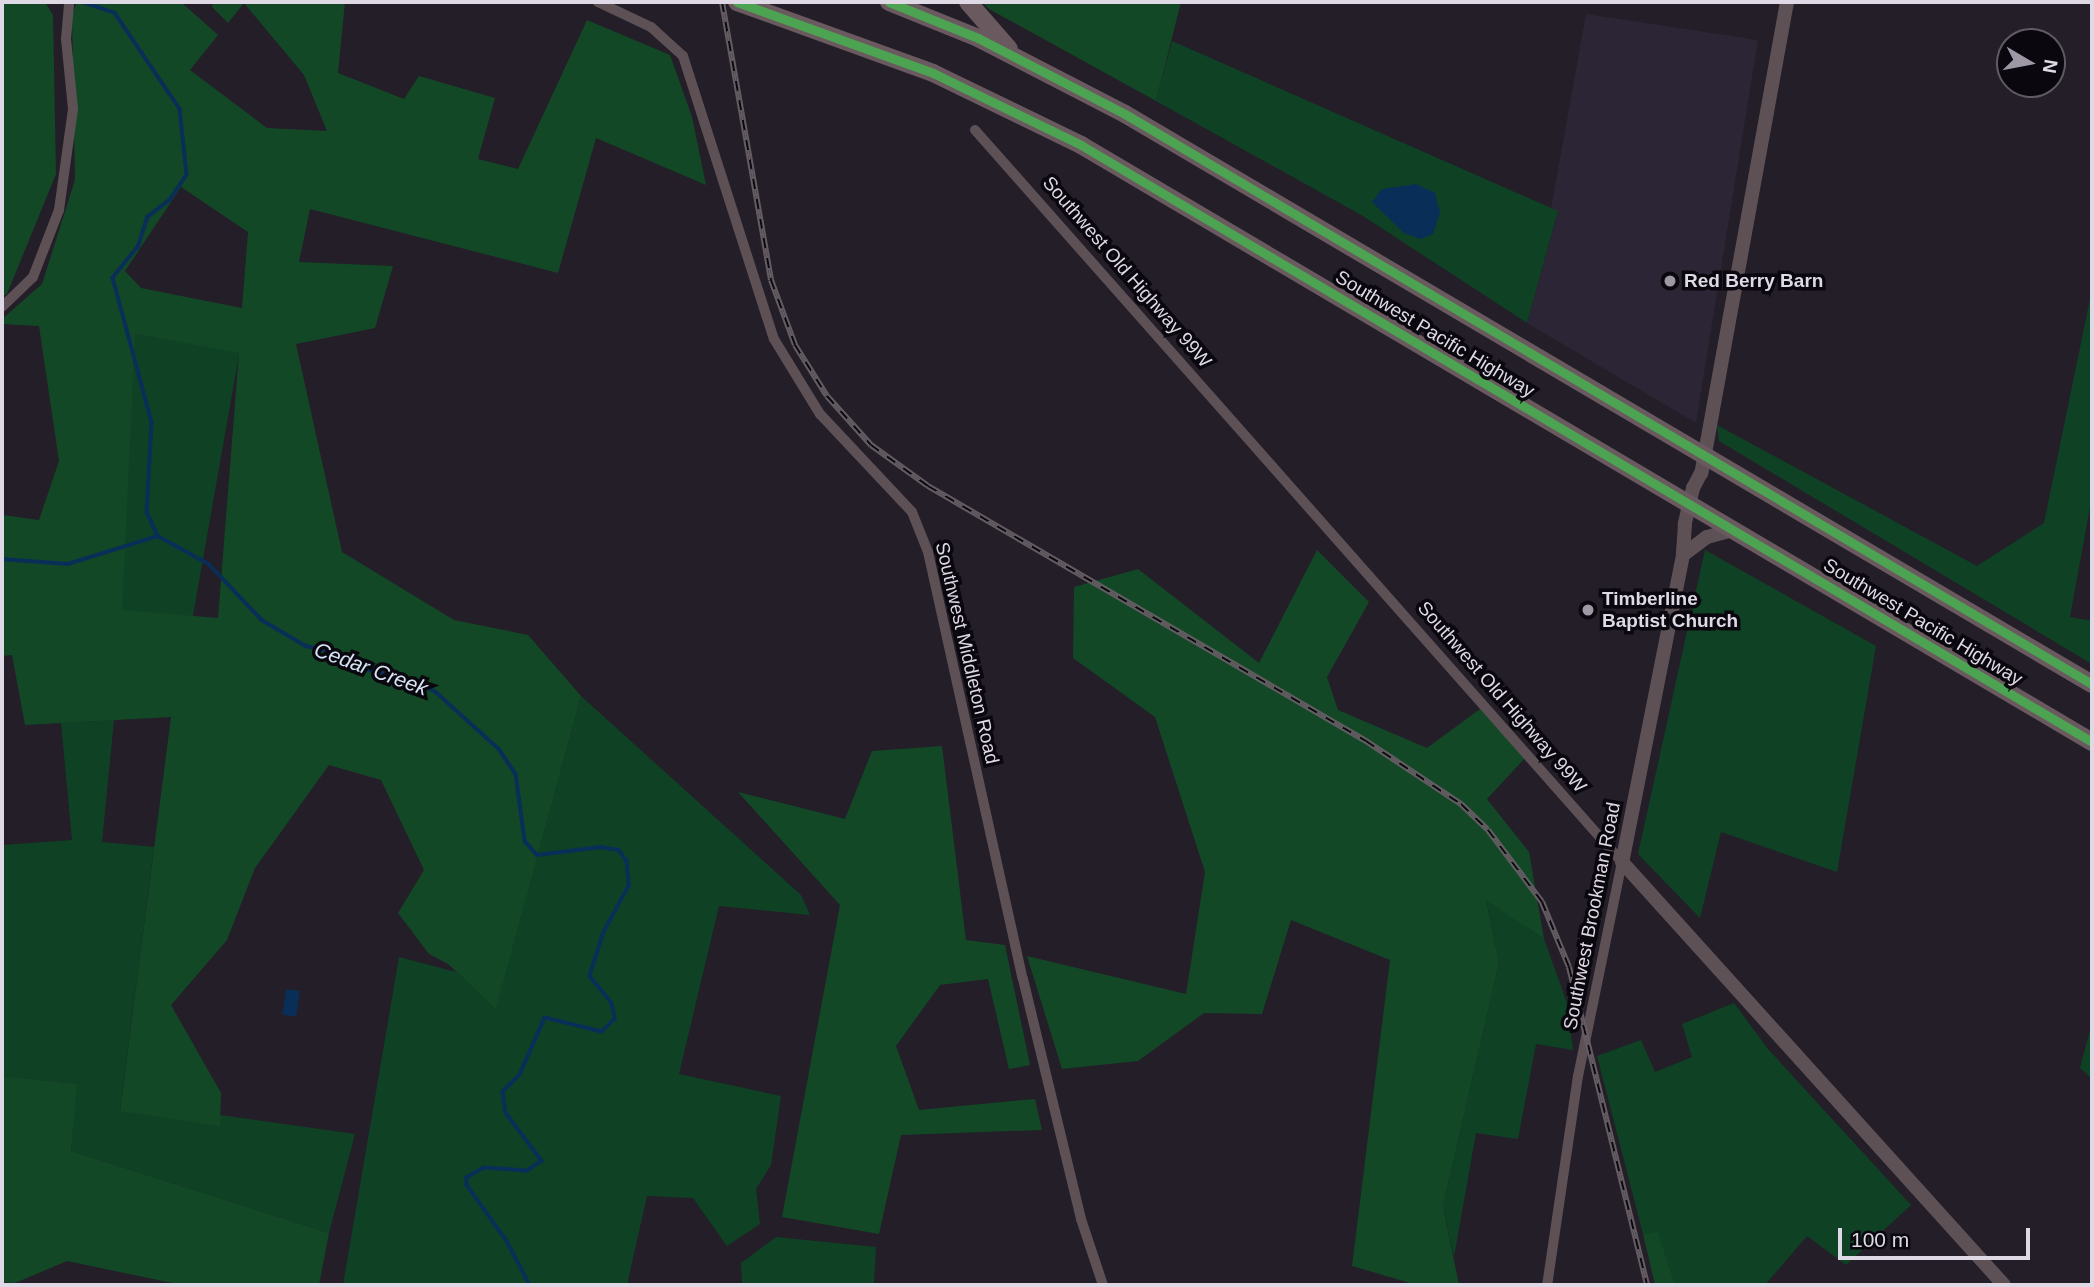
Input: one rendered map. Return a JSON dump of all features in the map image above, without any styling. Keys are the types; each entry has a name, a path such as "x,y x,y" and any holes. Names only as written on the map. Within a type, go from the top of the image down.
{"highway":[{"name":"Southwest Pacific Highway","path":"737,2 902,60 1050,128 2092,742"},
{"name":"Southwest Pacific Highway","path":"889,2 1013,55 1156,131 2092,684"},
{"path":"968,2 1013,55"}],"street":[{"path":"2,307 33,277 59,209 72,109 66,39 69,2"},
{"name":"Southwest Middleton Road","path":"598,2 650,27 683,56 774,339 820,414 912,512 928,552 1023,979 1081,1219 1103,1285"},
{"name":"Southwest Brookman Road","path":"1547,1285 1578,1076 1683,555 1690,504 1704,455 1787,2"},
{"name":"Southwest Old Highway 99W","path":"975,130 1622,862 2004,1285"},
{"path":"1683,555 1707,537 1732,530"}],"shaded area":[{"path":"1586,14 1758,40 1696,423 1527,323 1558,212 1551,209"}],"green space":[{"path":"2,2 45,2 53,15 56,174 7,294 2,296"},
{"path":"77,2 181,2 218,35 190,70 267,128 327,131 304,75 244,3 228,23 212,7 213,2 345,2 338,73 404,99 419,76 495,98 478,159 518,169 587,20 670,55 692,117 706,185 596,138 558,273 310,209 299,262 393,266 375,328 296,344 342,552 454,620 528,635 581,696 496,1009 448,964 429,954 398,913 424,870 381,780 329,765 255,868 227,940 171,1005 221,1093 220,1126 120,1111 171,717 25,725 12,655 2,656 2,515 39,520 59,461 39,326 2,324 2,319 42,284 75,180 72,14","holes":["181,187 248,232 242,308 141,288 125,271","135,334 239,353 218,618 122,610"]},
{"path":"982,2 1181,2 1156,101 989,9"},
{"path":"1172,41 1558,211 1527,323 1363,216 1156,101"},
{"path":"2092,289 2092,496 2070,617 2092,621 2092,664 1719,441 1717,425 1977,566 2044,523"},
{"path":"135,334 239,352 191,624 87,606"},
{"path":"1317,550 1369,602 1327,677 1338,710 1427,748 1480,709 1525,758 1487,799 1529,852 1544,939 1486,900 1499,963 1443,1206 1459,1285 1417,1285 1352,1266 1390,960 1291,920 1262,1014 1204,1013 1138,1061 1062,1069 1027,956 1186,994 1205,872 1155,717 1073,658 1074,587 1138,569 1259,663"},
{"path":"1705,550 1876,646 1837,872 1721,832 1700,918 1638,854"},
{"path":"581,696 801,895 810,915 719,906 679,1074 781,1096 771,1165 756,1189 760,1224 727,1246 693,1198 647,1196 627,1285 343,1285 399,957 456,972 496,1008"},
{"path":"114,720 102,842 154,847 120,1110 220,1125 220,1115 355,1134 329,1233 71,1151 76,1084 2,1076 2,845 72,840 61,723"},
{"path":"942,746 966,940 1005,945 1030,1065 1009,1069 988,979 940,985 896,1046 919,1110 1035,1099 1042,1130 901,1135 879,1234 782,1217 840,905 738,792 845,819 872,751"},
{"path":"1486,899 1544,939 1567,1003 1573,1050 1536,1044 1518,1139 1476,1133 1454,1257 1443,1206 1499,963"},
{"path":"1734,1003 1768,1049 1911,1205 1846,1265 1807,1236 1765,1285 1675,1285 1658,1233 1643,1234 1597,1056 1641,1040 1655,1072 1692,1057 1682,1024"},
{"path":"2092,1023 2092,1079 2080,1068"},
{"path":"2,1076 77,1084 71,1151 329,1233 319,1285 182,1285 67,1261 15,1283 2,1282"},
{"path":"1658,1232 1675,1285 1655,1285 1643,1234"},
{"path":"776,1237 876,1247 874,1285 742,1285 741,1263"}],"water":[{"path":"1416,184 1435,193 1440,213 1433,234 1421,239 1404,233 1372,202 1382,189"},
{"path":"286,989 300,991 296,1017 282,1015"}],"waterway":[{"name":"Cedar Creek","path":"83,2 115,13 180,109 187,175 170,200 148,217 138,247 113,278 152,423 147,512 158,536 209,564 262,620 306,646 332,652 370,670 405,678 436,692 499,749 516,774 525,841 537,855 600,847 619,850 627,861 629,886 604,932 590,976 612,1003 615,1019 602,1032 545,1018 520,1075 503,1092 506,1113 542,1161 527,1171 484,1168 467,1178 467,1185 507,1241 530,1285"},
{"path":"2,559 68,564 158,536"}],"railway":[{"path":"722,2 771,280 795,345 827,396 871,445 928,486 1366,741 1461,804 1488,830 1542,902 1569,967 1647,1285"}],"cycle path":[{"path":"737,2 933,73 1081,145 2092,742"},
{"path":"889,2 978,38 1125,114 2092,684"}],"place":[{"name":"Red Berry Barn","path":"1670,281"},
{"name":"Timberline Baptist Church","path":"1588,610"}]}
